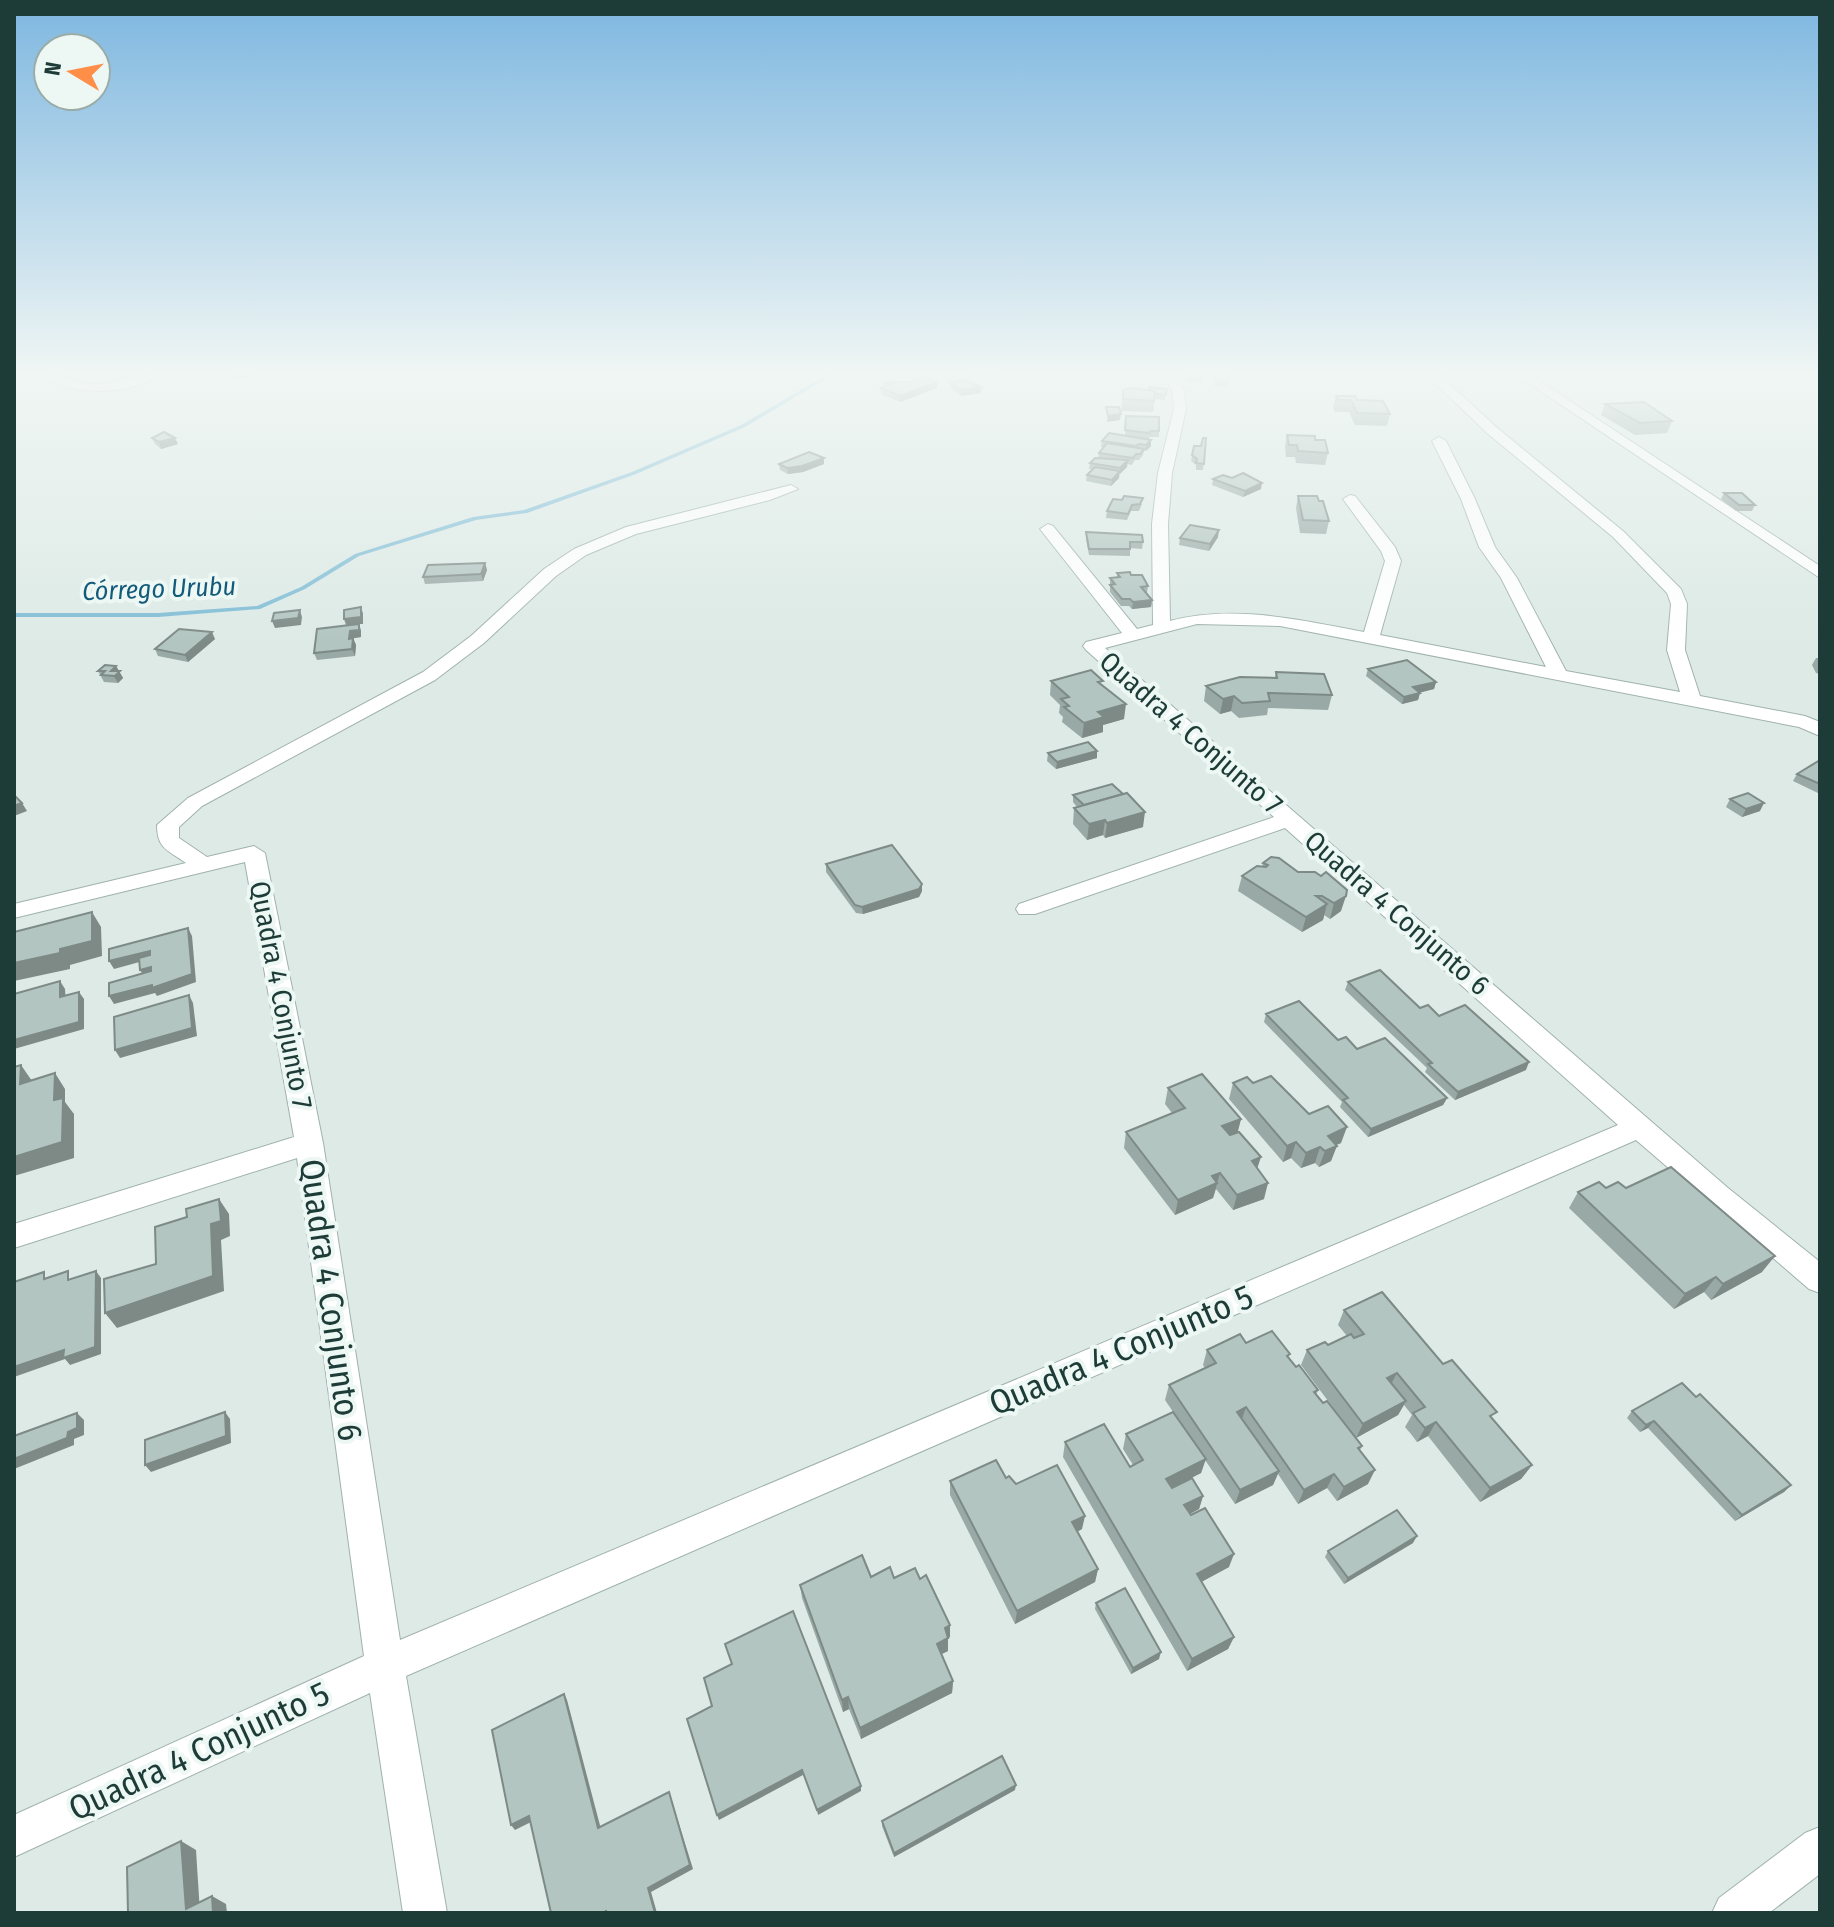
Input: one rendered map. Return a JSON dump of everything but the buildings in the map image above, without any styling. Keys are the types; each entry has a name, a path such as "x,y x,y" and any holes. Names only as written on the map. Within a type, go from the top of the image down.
{"street":[{"path":"1162,628 1160,524 1167,464"},
{"path":"1450,464 1487,547 1509,578 1559,674"},
{"path":"1534,464 1614,529 1675,592 1679,604 1676,650 1692,700"},
{"path":"1656,464 1820,573"},
{"path":"202,864 168,840 168,825 176,816 220,788 429,676 459,656 535,585 579,552 646,524 754,502 791,489"},
{"path":"1350,499 1389,550 1393,561 1371,638"},
{"path":"1048,529 1133,635 1197,619 1249,618 1371,638 1815,724"},
{"name":"Quadra 4 Conjunto 7","path":"1133,635 1092,646 1290,819"},
{"name":"Quadra 4 Conjunto 6","path":"1027,909 1290,819 1640,1127"},
{"name":"Quadra 4 Conjunto 7","path":"14,911 254,853 309,1143"},
{"path":"1640,1127 1820,1280"},
{"name":"Quadra 4 Conjunto 5","path":"14,1836 385,1666 1640,1127"},
{"name":"Quadra 4 Conjunto 6","path":"14,1236 309,1143 385,1666"},
{"path":"385,1666 425,1913"},
{"path":"1734,1913 1820,1848"}],"waterway":[{"name":"Córrego Urubu","path":"14,615 158,615 258,608 303,588 357,555 475,518 525,512 655,464"}]}
